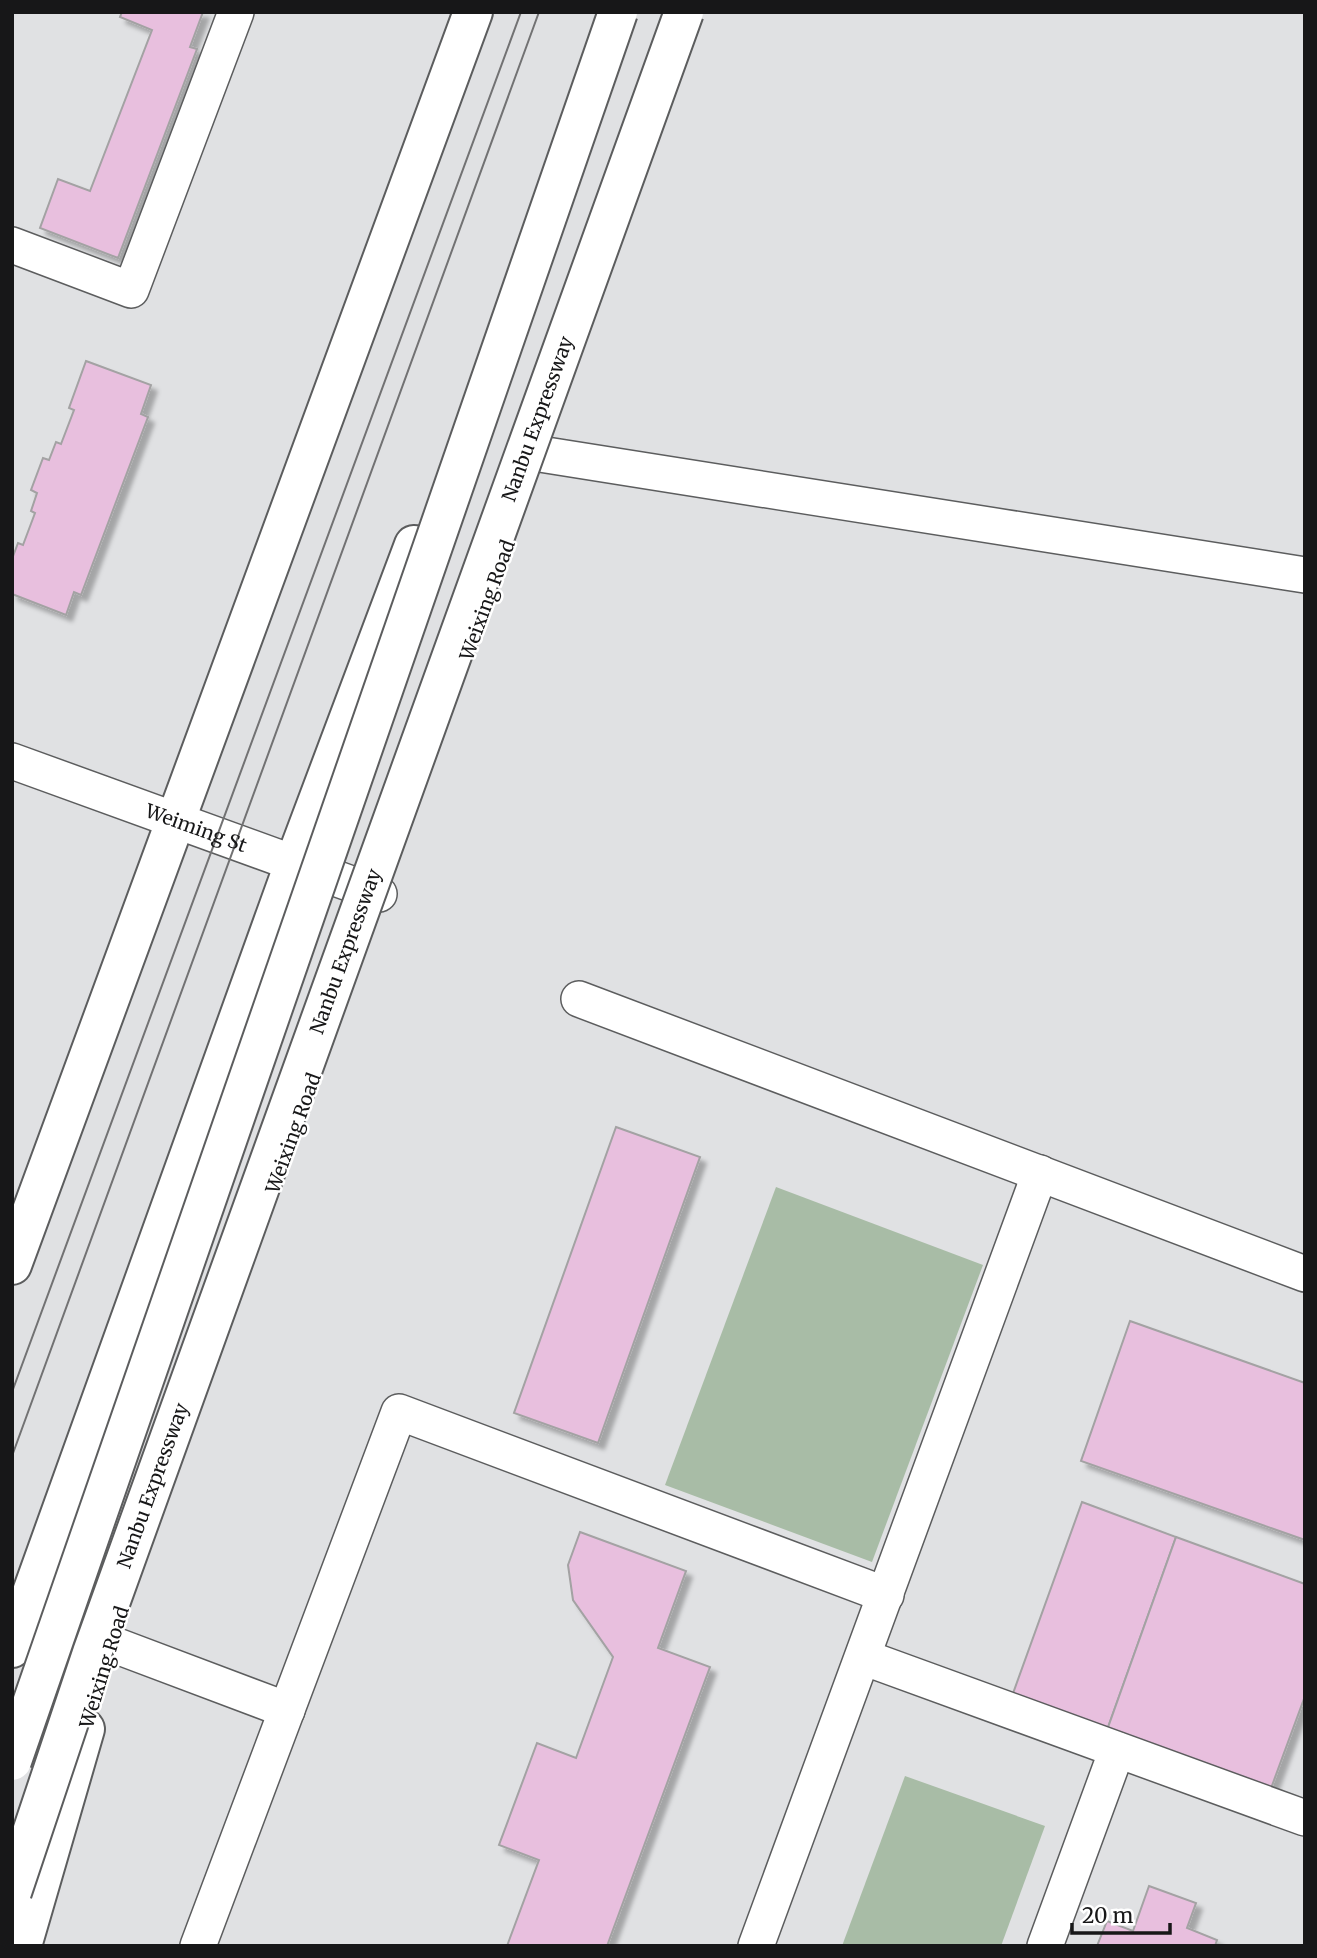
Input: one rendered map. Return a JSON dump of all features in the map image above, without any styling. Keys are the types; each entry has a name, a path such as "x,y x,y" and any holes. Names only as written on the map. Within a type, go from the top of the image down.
{"main road":[{"path":"12,1265 472,12"},
{"path":"12,1648 295,864 617,12"},
{"path":"12,1761 617,12"},
{"name":"Nanbu Expressway","path":"12,1892 93,1653 684,12"},
{"name":"Weixing Road","path":"22,1946 109,1643 379,894 702,12"}],"street":[{"path":"12,245 131,290 236,12"},
{"path":"540,454 1305,575"},
{"name":"Weiming St","path":"12,761 379,894"},
{"path":"579,999 1305,1274"},
{"path":"756,1946 1040,1173"},
{"path":"198,1946 399,1412 886,1595"},
{"path":"109,1643 287,1710"},
{"path":"863,1657 1305,1818"},
{"path":"1045,1946 1117,1750"}],"green space":[{"path":"776,1187 983,1265 872,1562 665,1485"},
{"path":"905,1776 1045,1826 1001,1946 842,1946"}],"building":[{"path":"122,12 203,12 190,47 197,49 118,258 40,228 58,179 90,191 152,30 120,17"},
{"path":"86,361 151,385 141,414 148,417 81,595 74,592 66,615 12,594 12,559 18,543 23,545 35,513 31,511 37,493 31,490 43,458 49,460 56,442 61,444 74,410 69,408"},
{"path":"616,1127 700,1157 598,1443 514,1413"},
{"path":"1130,1321 1305,1383 1305,1540 1081,1461"},
{"path":"1082,1502 1176,1537 1106,1733 1011,1699"},
{"path":"580,1532 686,1571 658,1648 710,1667 607,1946 507,1946 539,1860 499,1845 537,1743 576,1758 613,1657 573,1600 568,1565"},
{"path":"1176,1537 1305,1584 1305,1696 1270,1791 1106,1733"},
{"path":"1149,1886 1196,1903 1187,1928 1217,1940 1215,1946 1097,1946 1107,1921 1133,1931"}],"tram line":[{"path":"12,1392 521,12"},
{"path":"12,1456 539,12"}]}
